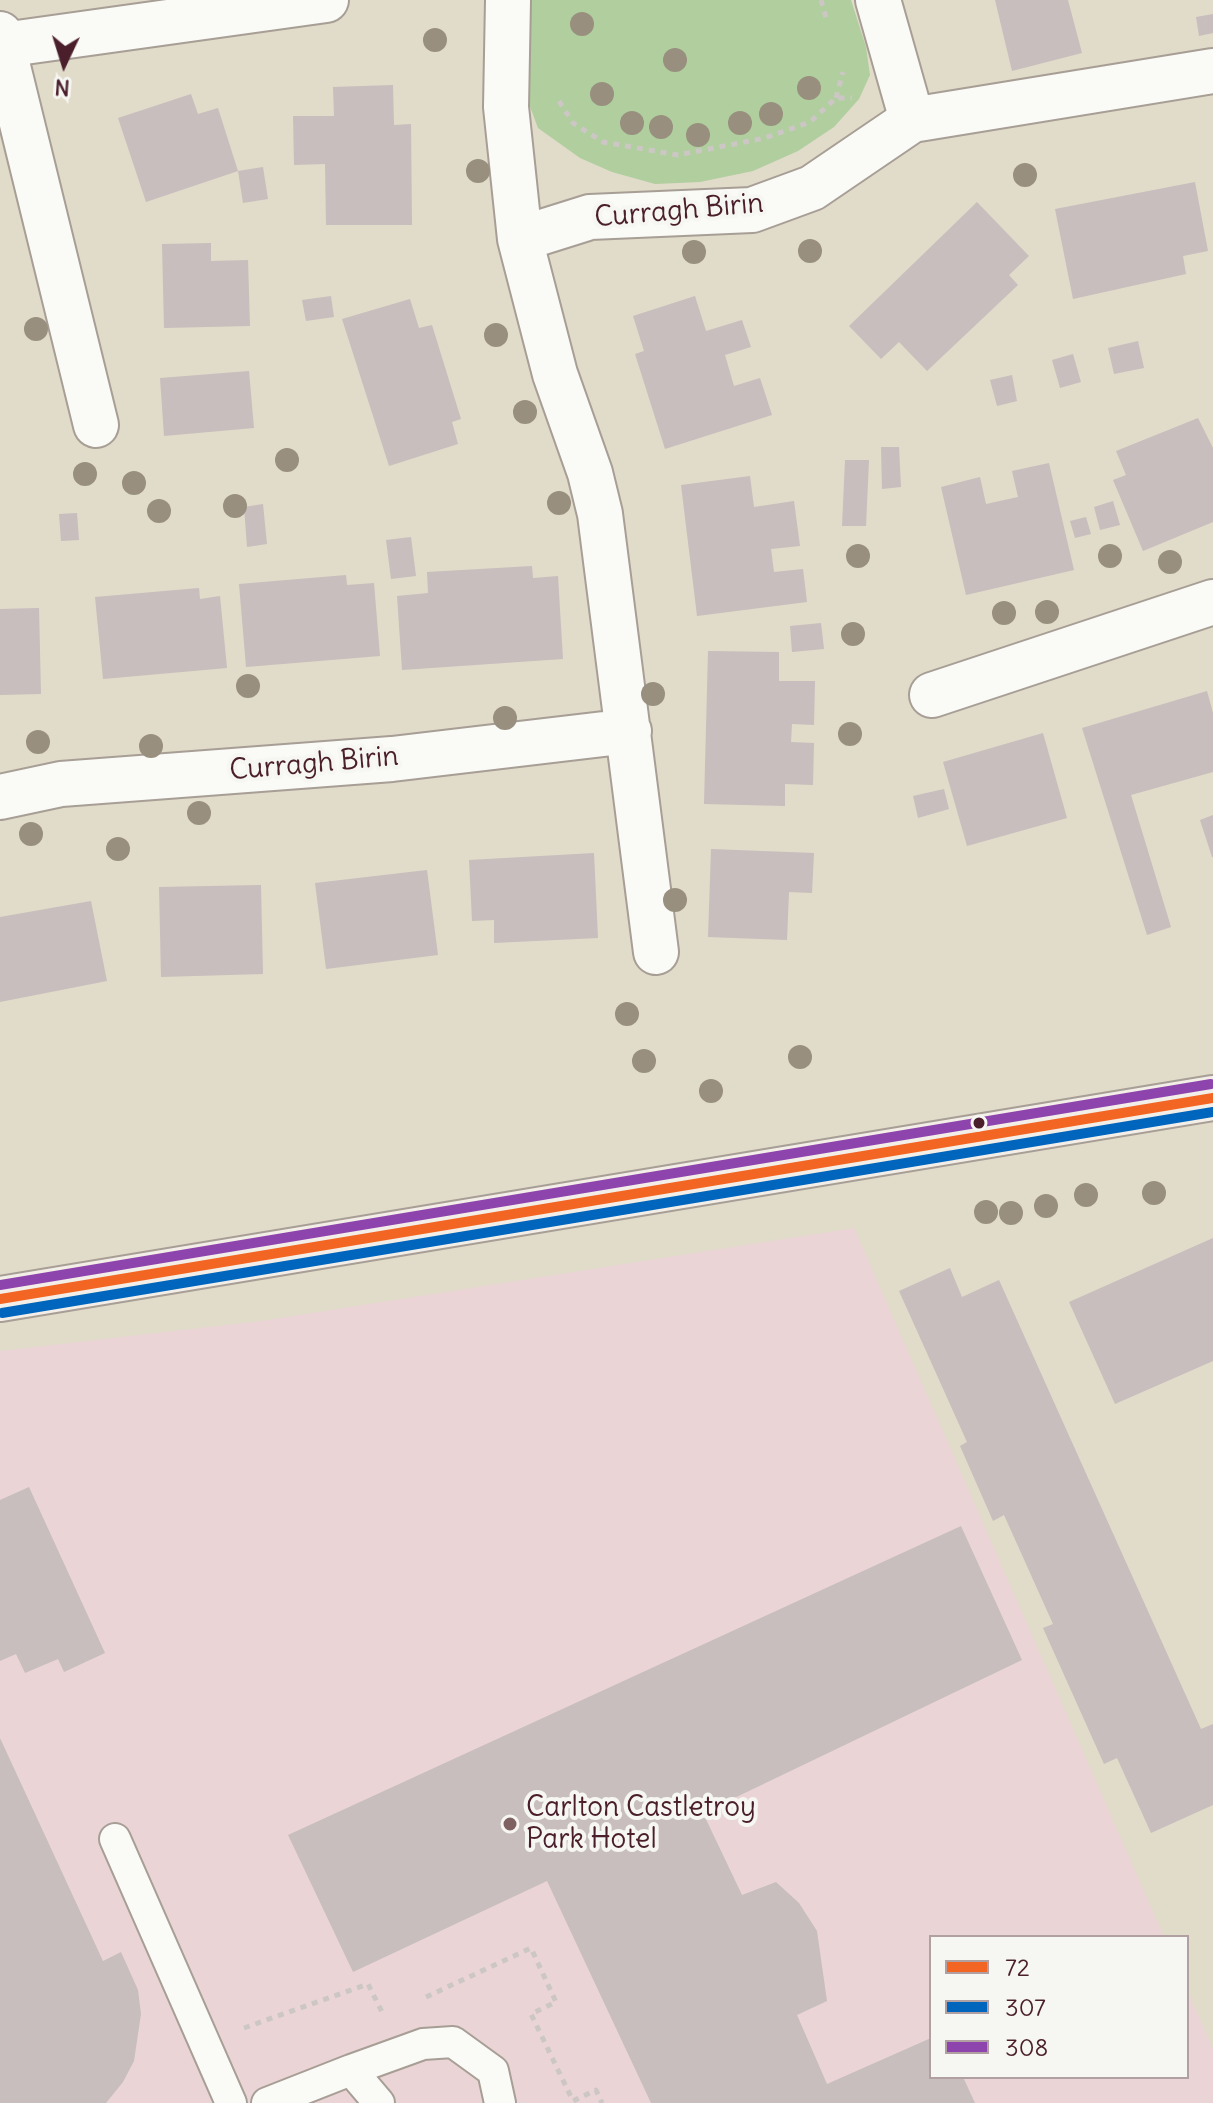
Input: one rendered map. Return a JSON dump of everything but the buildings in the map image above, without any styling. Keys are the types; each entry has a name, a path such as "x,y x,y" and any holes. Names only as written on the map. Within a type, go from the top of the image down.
{"main road":[{"path":"0,1299 1213,1098"}],"street":[{"path":"96,425 1,40 326,0"},
{"path":"508,0 506,107 520,239 555,374 598,506 656,952"},
{"path":"878,0 912,120"},
{"name":"Curragh Birin","path":"520,239 590,217 752,210 812,188 912,120 1213,71"},
{"path":"932,695 1213,602"},
{"name":"Curragh Birin","path":"0,797 61,784 392,759 629,731"}],"lane":[{"path":"115,1839 231,2103"},
{"path":"267,2103 423,2044 453,2042 493,2071 500,2103"},
{"path":"351,2070 379,2103"}],"path":[{"path":"557,98 573,123 603,142 678,155 765,138 810,122 836,98 859,99"}],"shaded area":[{"path":"854,1228 1163,1935 929,1935 929,2079 1189,2079 1189,1995 1213,2049 1213,2103 0,2103 0,1351 261,1321"}],"green space":[{"path":"530,0 851,0 866,47 870,75 859,99 834,127 798,151 753,171 700,182 655,184 612,172 580,158 538,128 526,96 521,43"}],"transit line":[{"name":"308","path":"0,1285 1211,1084"},
{"name":"72","path":"0,1299 1213,1098"},
{"name":"307","path":"2,1313 1213,1112"}],"place":[{"name":"Carlton Castletroy Park Hotel","path":"510,1824"}]}
